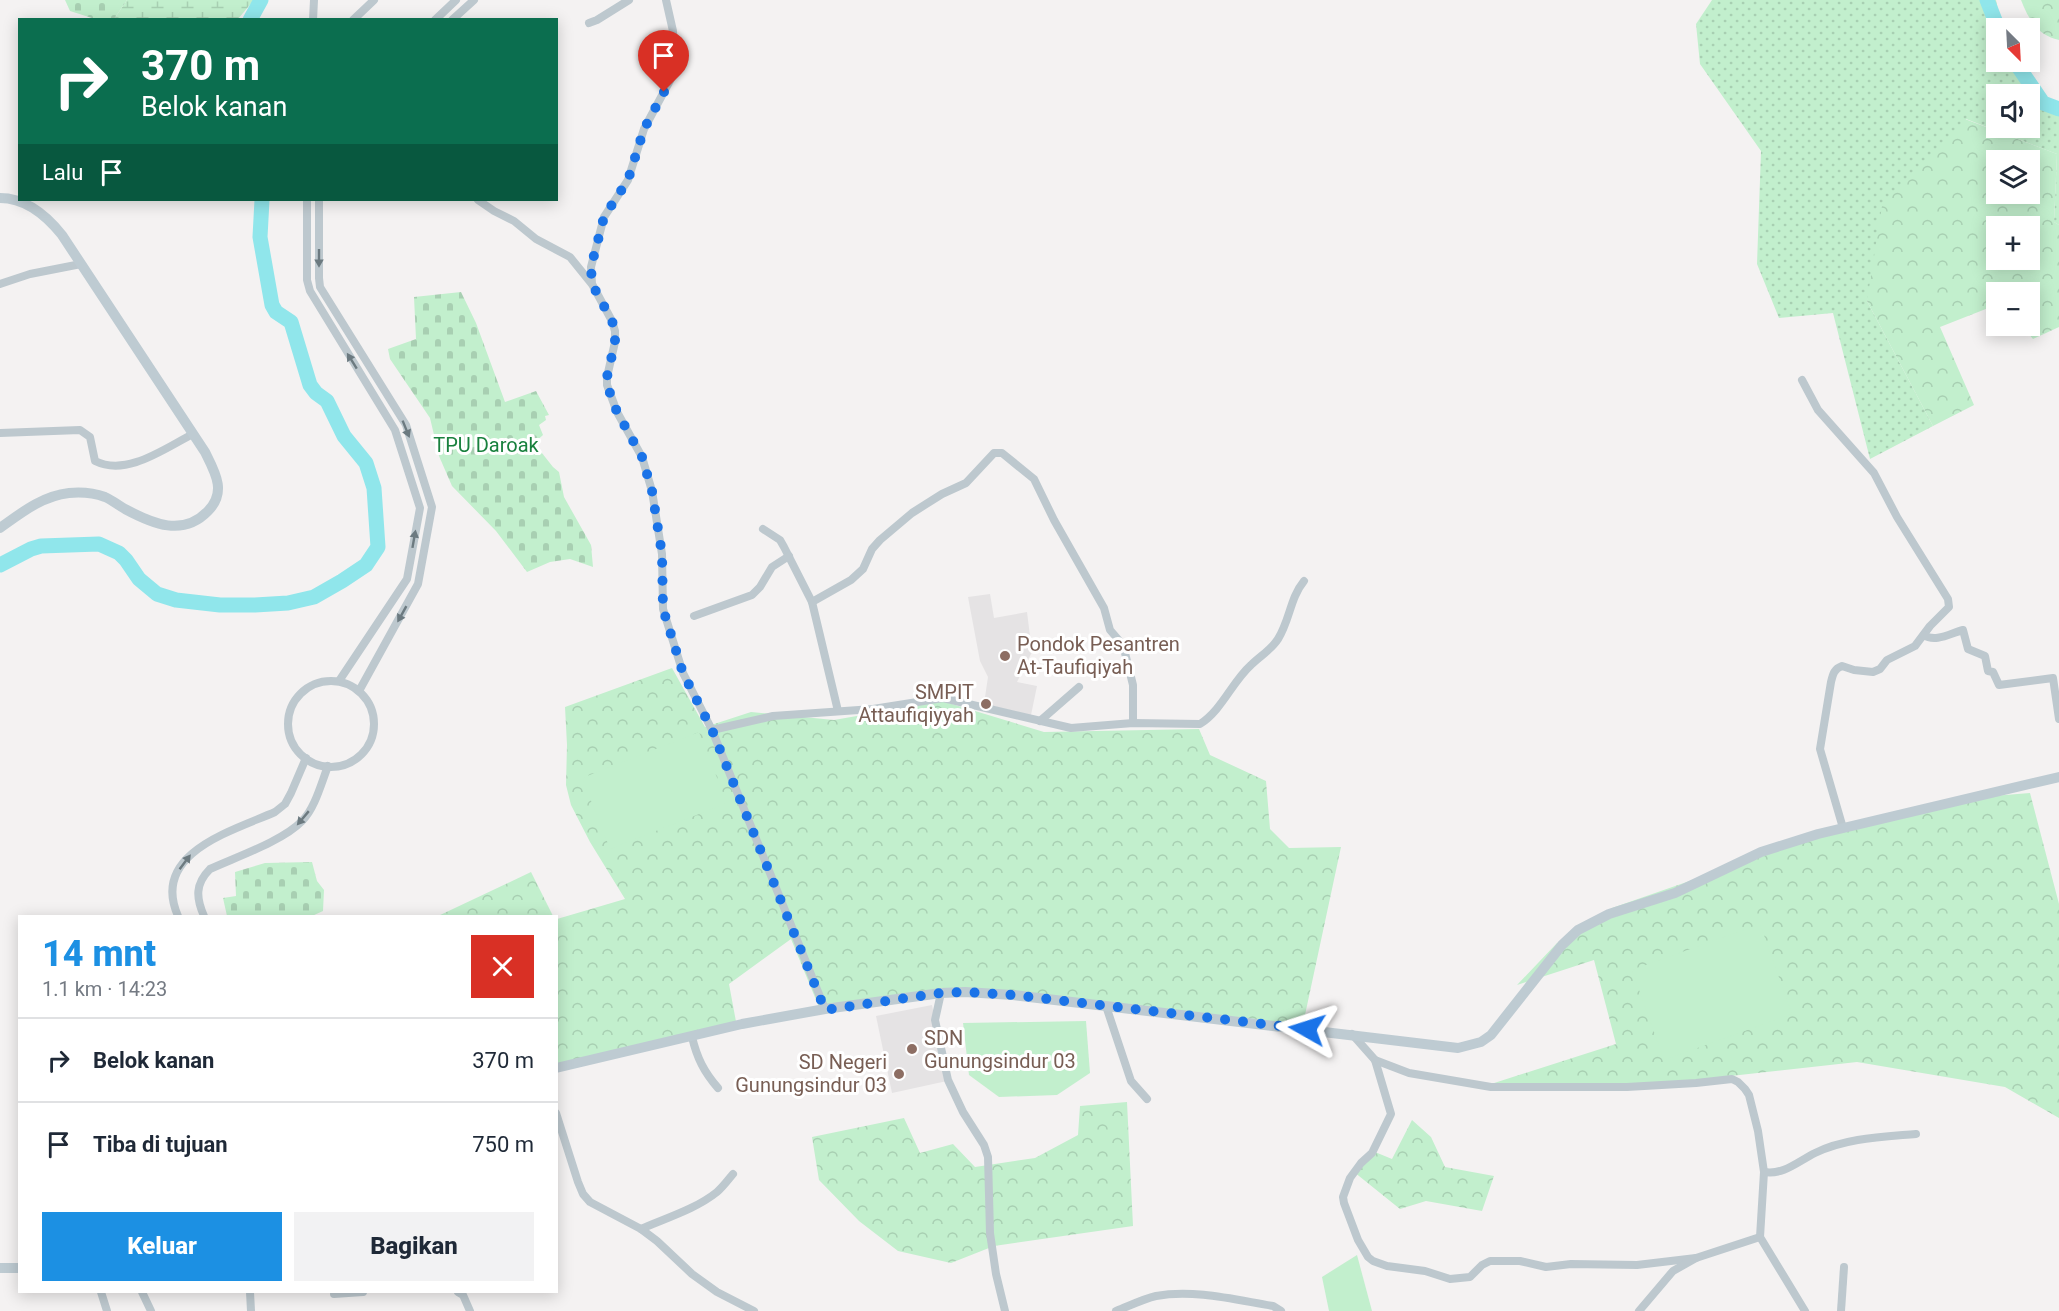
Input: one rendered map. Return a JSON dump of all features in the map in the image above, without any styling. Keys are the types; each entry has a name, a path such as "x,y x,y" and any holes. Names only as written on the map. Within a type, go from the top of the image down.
{"main road":[{"path":"0,198 18,201 45,216 62,235 193,434 216,473 219,490 211,508 189,525 170,526 154,522 140,518 107,498 69,493 41,501 0,528"},
{"path":"558,1068 692,1038 742,1024 941,993 988,993 1458,1048 1480,1042 1491,1035 1562,945 1578,930 1609,914 1675,893 1761,852 1843,828 2059,777"},
{"path":"0,1268 18,1268"}],"street":[{"path":"355,18 374,0"},
{"path":"437,18 456,0"},
{"path":"454,18 474,0"},
{"path":"589,23 629,0"},
{"path":"592,284 591,267 604,217 628,180 644,129 674,73 673,31 666,0"},
{"path":"313,18 316,1"},
{"path":"307,201 309,291 395,430 420,508 407,579 339,681"},
{"path":"319,201 321,287 406,425 432,507 418,584 359,691"},
{"path":"479,201 514,221 536,239 570,257 592,284 612,321 615,342 607,385 617,412 642,457 652,491 662,554 663,609 668,628 683,673 712,730 825,1010"},
{"path":"0,284 30,274 81,264"},
{"path":"1802,380 1818,411 1874,473 1897,517 1948,599 1949,607 1930,626 1915,646 1887,660 1880,669 1874,672 1842,666 1836,668 1830,682 1820,749 1843,828"},
{"path":"0,433 80,430 90,437 95,461 105,466 134,464 193,434"},
{"path":"812,602 851,580 863,569 872,549 880,540 912,513 942,494 966,483 994,453 1002,453 1034,478 1054,520 1104,608 1110,630 1123,645 1133,685 1133,723"},
{"path":"763,529 780,540 812,602 837,711"},
{"path":"694,616 752,596 772,567 789,556"},
{"path":"712,730 773,716 873,708 943,698 1071,728 1133,723 1200,724 1208,719 1244,673 1270,650 1284,626 1296,590 1304,581"},
{"path":"1924,635 1935,639 1964,630 1968,649 1985,656 1988,671 1993,672 1999,685 2054,678 2059,719"},
{"path":"339,681 359,691 371,707 373,730 369,743 362,753 352,760 341,765 316,764 297,750 291,741 288,730 291,707 297,697 316,683 339,681"},
{"path":"1040,721 1079,687"},
{"path":"178,915 173,890 175,877 183,862 195,850 274,812 285,804 306,758"},
{"path":"204,915 198,890 202,876 210,869 287,833 303,820 313,804 328,766"},
{"path":"941,993 935,1020 948,1080 963,1112 984,1145 988,1157 990,1233 996,1274 1005,1311"},
{"path":"1106,1006 1131,1081 1147,1099"},
{"path":"1351,1034 1375,1060 1391,1114 1372,1153 1350,1178 1343,1197 1358,1240 1373,1261 1387,1266 1425,1271 1450,1279 1463,1279 1470,1277 1482,1265 1490,1261 1520,1261 1546,1267 1571,1264 1637,1265 1696,1258"},
{"path":"692,1038 704,1073 717,1088"},
{"path":"1375,1060 1409,1073 1502,1088 1627,1087 1732,1079 1749,1095 1758,1131 1764,1172 1760,1237 1805,1311"},
{"path":"558,1119 583,1194 590,1202 642,1229 708,1286 754,1311"},
{"path":"1764,1172 1784,1171 1816,1153 1845,1142 1916,1134"},
{"path":"642,1229 711,1196 733,1174"},
{"path":"1639,1311 1673,1270 1696,1258 1760,1237"},
{"path":"1840,1311 1844,1267"},
{"path":"101,1293 106,1311"},
{"path":"142,1293 151,1311"},
{"path":"250,1293 251,1311"},
{"path":"334,1294 348,1293"},
{"path":"460,1293 463,1295 470,1311"},
{"path":"1116,1311 1155,1297 1180,1294 1273,1306 1281,1311"}],"shaded area":[{"name":"Pondok Pesantren At-Taufiqiyah","path":"990,594 994,618 1027,612 1032,652 1017,682 1037,686 1031,715 984,704 988,677 980,661 968,597"},
{"name":"SDN Gunungsindur 03","path":"932,1005 947,1081 892,1093 876,1016"}],"green space":[{"path":"65,0 127,0 115,18 92,18 70,11"},
{"path":"127,0 254,0 239,18 115,18"},
{"path":"1712,0 1996,0 2000,18 1986,18 1986,72 2021,72 2029,84 1986,84 1986,127 1966,119 1867,301 1933,426 1870,459 1833,313 1779,318 1757,264 1761,151 1700,64 1696,24"},
{"path":"2021,0 2059,0 2059,40 2040,31 2040,18 2030,18"},
{"path":"2040,98 2059,108 2059,225 2054,222 2057,154 2015,138 2040,138"},
{"path":"1965,119 1986,127 1986,138 2015,138 2057,154 2054,222 2059,225 2059,327 2040,336 2040,282 1986,282 1986,309 1940,327 1974,405 1933,426 1867,301 1882,206"},
{"name":"TPU Daroak","path":"461,292 476,323 505,402 536,391 549,415 545,416 546,420 539,425 543,435 534,443 559,472 564,497 591,545 593,567 570,559 550,562 527,572 496,531 452,486 439,456 430,418 390,359 388,349 416,339 414,297"},
{"path":"672,668 705,727 751,712 834,720 942,701 1044,732 1199,729 1210,755 1266,781 1270,829 1289,848 1341,847 1302,1029 950,993 821,1012 791,939 729,984 737,1027 558,1066 558,919 625,899 590,842 571,805 566,785 565,707"},
{"path":"699,732 727,803 610,849 582,778"},
{"path":"2030,793 2059,904 2059,1118 2005,1087 1857,1062 1668,1083 1488,1085 1616,1044 1594,960 1517,985 1557,943 1612,908 1793,845 1968,798"},
{"path":"312,862 317,881 324,890 323,911 314,915 227,915 223,898 236,896 235,872 265,863"},
{"path":"531,872 552,915 440,915"},
{"path":"1760,924 1792,1014 1664,1060 1632,970"},
{"path":"1086,1021 1090,1073 1057,1095 999,1097 969,1075 963,1023"},
{"path":"1127,1102 1133,1226 994,1246 951,1263 898,1251 859,1221 819,1180 812,1137 904,1118 920,1153 953,1144 975,1167 1035,1158 1078,1135 1080,1106"},
{"path":"1412,1120 1431,1137 1445,1167 1494,1176 1482,1211 1426,1201 1400,1209 1354,1172 1375,1152 1392,1159"},
{"path":"1357,1255 1372,1311 1329,1311 1322,1277"}],"waterway":[{"path":"251,18 261,0"},
{"path":"1987,0 1994,18"},
{"path":"2022,72 2043,103 2059,109"},
{"path":"0,565 41,546 99,544 119,553 139,579 157,594 176,600 220,605 288,603 314,597 366,565 378,547 374,488 366,463 344,436 327,401 310,385 291,322 276,312 272,305 260,237 262,201"}],"place":[{"name":"Pondok Pesantren At-Taufiqiyah","path":"1005,656"},
{"name":"SMPIT Attaufiqiyyah","path":"986,704"},
{"name":"SDN Gunungsindur 03","path":"912,1049"},
{"name":"SD Negeri Gunungsindur 03","path":"899,1074"}],"route":[{"path":"664,92 644,129 628,180 604,217 591,267 592,284 615,331 607,385 617,412 642,457 652,491 662,554 663,609 683,673 712,730 825,1010 941,993 965,992 1013,995 1307,1029"}]}
